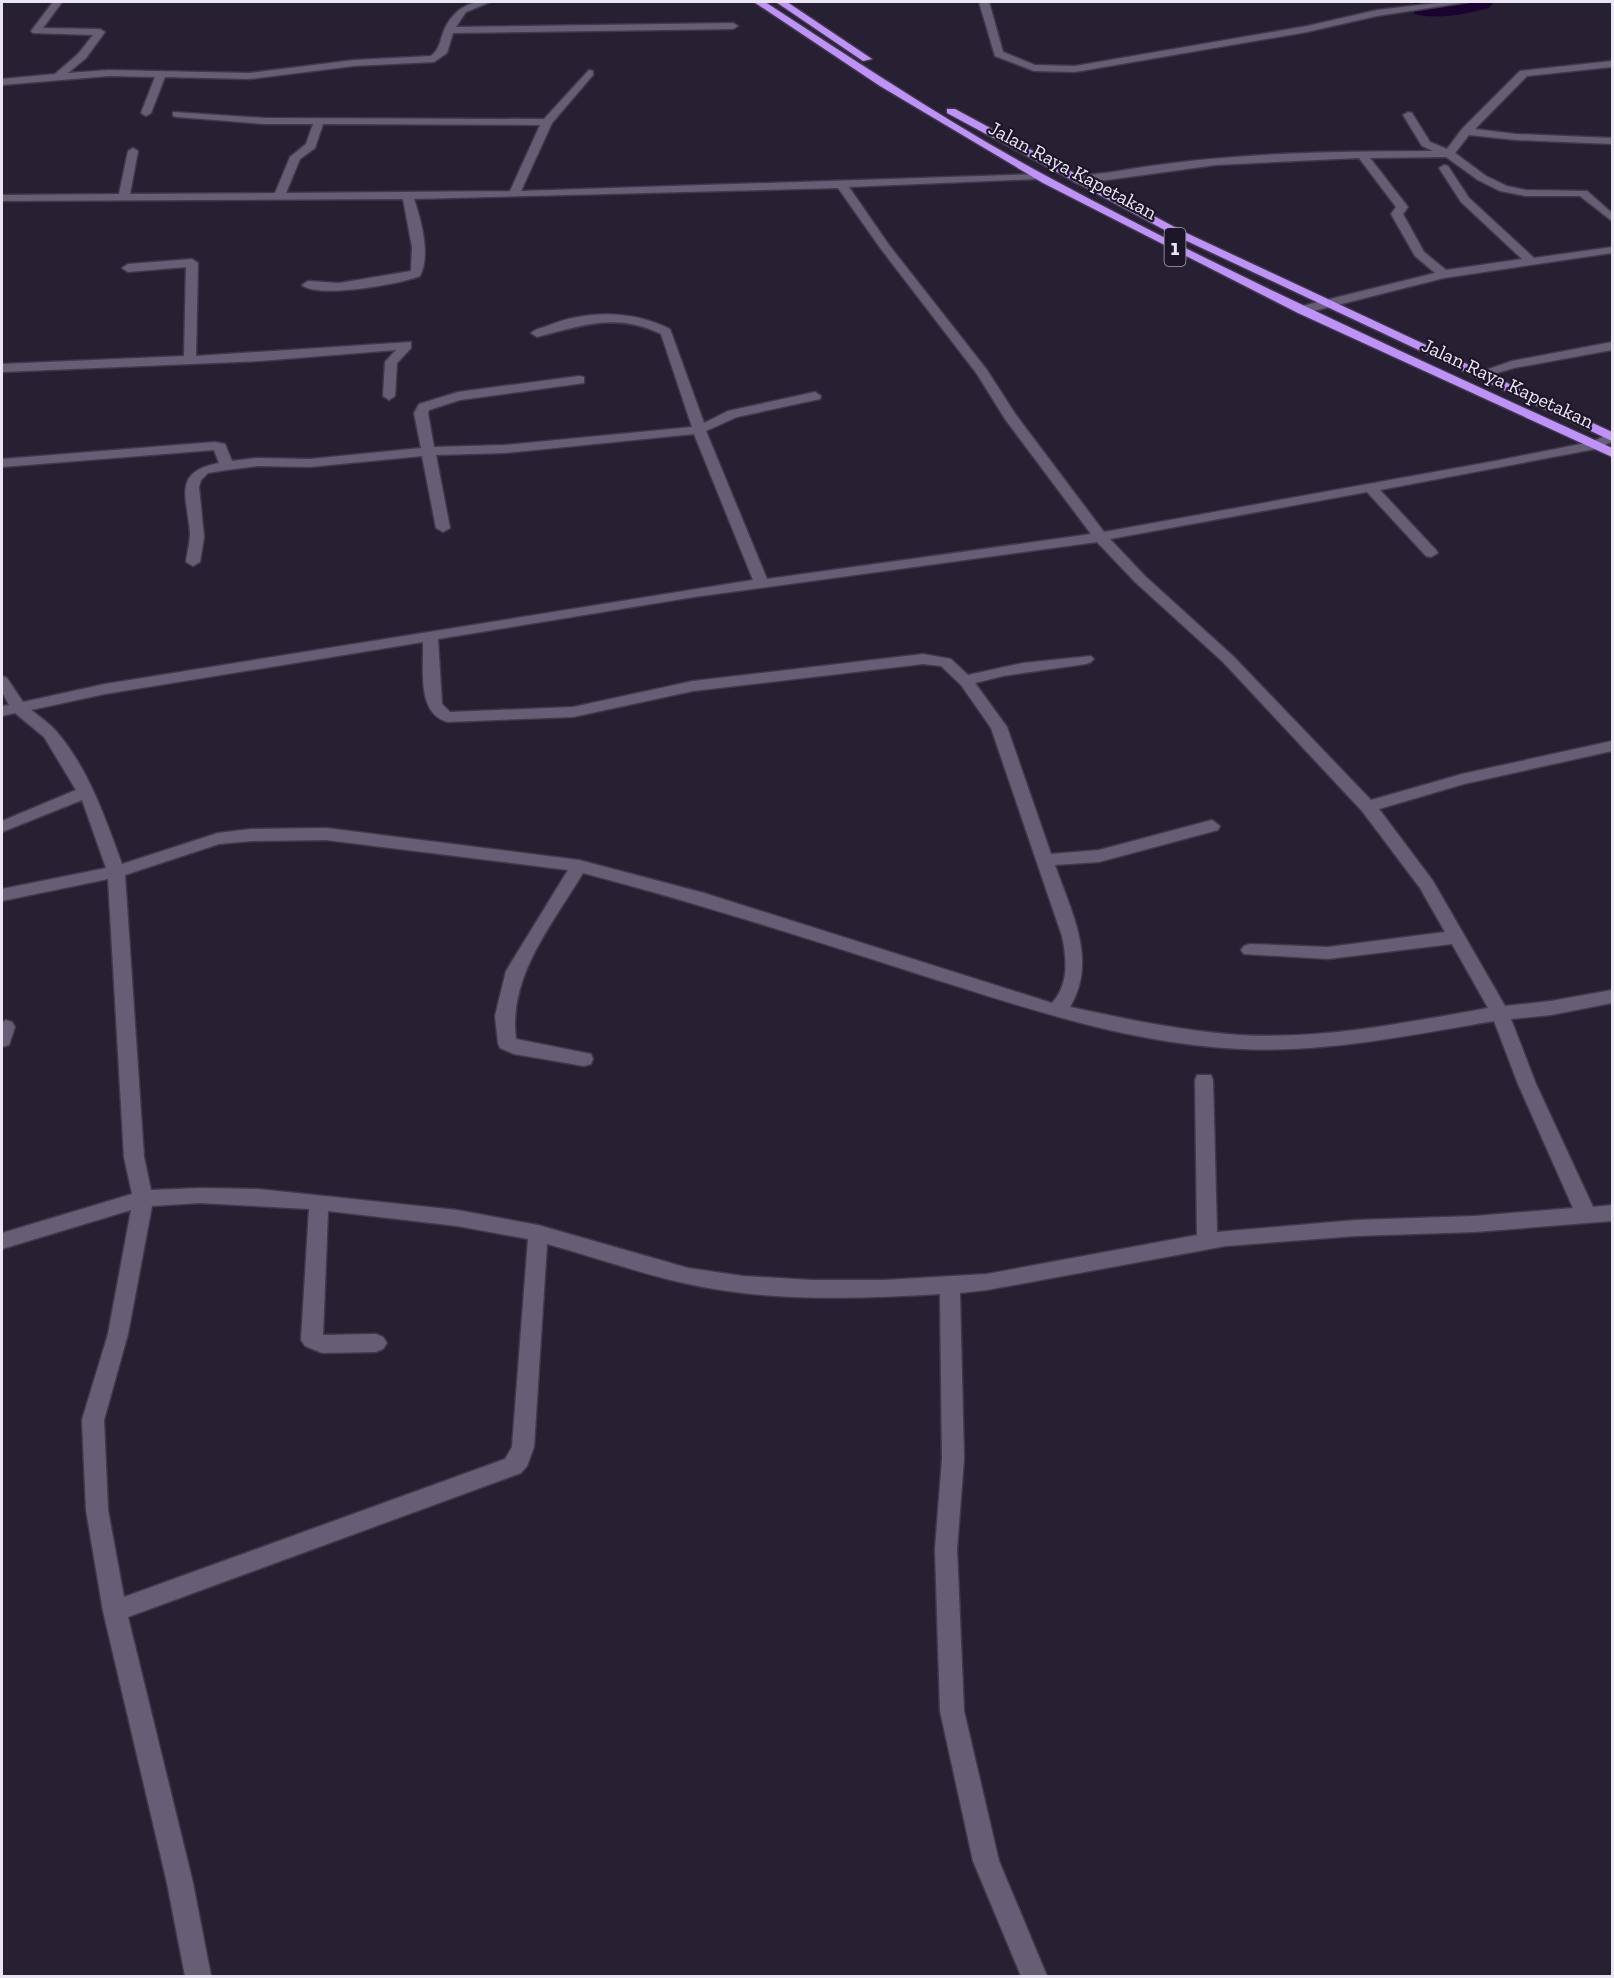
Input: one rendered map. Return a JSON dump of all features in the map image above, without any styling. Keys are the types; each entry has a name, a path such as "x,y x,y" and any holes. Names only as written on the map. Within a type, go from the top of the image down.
{"highway":[{"name":"Jalan Raya Kapetakan","path":"759,2 893,90 1038,176 1302,310 1612,453"},
{"name":"Jalan Raya Kapetakan","path":"781,2 934,102 1078,181 1176,232 1612,437"}],"street":[{"path":"57,2 36,31 100,32 82,56 59,76"},
{"path":"2,82 59,76 161,74 249,76 354,63 434,59 442,53 449,30 462,10 484,2"},
{"path":"984,2 999,54 1023,65 1058,70 1251,40 1405,9 1463,2"},
{"path":"449,30 733,26"},
{"path":"1449,154 1466,131 1524,73 1612,64"},
{"path":"146,113 161,74"},
{"path":"513,194 547,122 589,74"},
{"path":"177,114 265,121 547,122"},
{"path":"1408,115 1423,142 1449,154 1482,178 1504,189 1526,193 1580,192 1607,207 1612,218"},
{"path":"280,195 295,157 311,146 319,122"},
{"path":"1466,131 1516,137 1612,141"},
{"path":"124,196 133,151"},
{"path":"1078,181 1185,164 1361,154 1449,154"},
{"path":"1361,154 1402,207 1397,214 1419,254 1444,274"},
{"path":"1444,168 1465,200 1533,262"},
{"path":"2,198 513,194 1038,176"},
{"path":"841,184 885,247 983,373 1010,416 1100,537 1140,579 1228,659 1368,807 1427,885 1503,1022 1586,1214"},
{"path":"308,285 339,286 406,277 416,273 419,263 412,210 407,196"},
{"path":"1302,310 1444,274 1507,263 1533,262 1612,250"},
{"path":"128,268 192,263 190,359"},
{"path":"537,333 561,324 603,317 633,320 666,332 699,429 762,584"},
{"path":"2,368 260,357 407,345 391,362 389,396"},
{"path":"1480,374 1512,365 1612,346"},
{"path":"443,528 421,413 424,407 458,396 579,380"},
{"path":"193,562 197,537 192,487 195,478 204,470 257,462 310,463 429,451 505,449 699,429 733,414 815,396"},
{"path":"10,709 105,689 430,636 762,584 1100,537 1371,489 1595,445 1612,437"},
{"path":"2,463 216,446 220,447 227,466"},
{"path":"1371,489 1431,553"},
{"path":"430,636 434,705 441,714 448,717 573,712 693,686 923,659 946,662 966,682 999,727 1071,936 1077,966 1068,995 1056,1011"},
{"path":"966,682 969,679 1086,659"},
{"path":"2,681 10,709 50,734 86,792 107,841 116,872 134,1157 143,1199 117,1334 93,1420 97,1510 115,1611 180,1883 198,1977"},
{"path":"1368,807 1462,779 1612,746"},
{"path":"2,827 86,792"},
{"path":"1045,860 1099,856 1212,826"},
{"path":"2,895 116,872 218,839 251,835 326,834 576,871 698,897 1056,1011 1158,1033 1242,1041 1305,1040 1503,1022 1551,1008 1612,996"},
{"path":"576,871 515,971 507,998 504,1027 507,1043 514,1047 584,1059"},
{"path":"1250,950 1328,953 1457,937"},
{"path":"1204,1080 1206,1241"},
{"path":"2,1241 143,1199 227,1197 319,1202 454,1217 538,1233 609,1255 709,1280 773,1286 950,1285 987,1282 1105,1262 1206,1241 1289,1232 1475,1224 1612,1213"},
{"path":"319,1202 312,1340 322,1344 376,1343"},
{"path":"115,1611 513,1466 519,1459 523,1447 538,1233"},
{"path":"950,1285 953,1459 946,1549 952,1711 986,1861 1034,1977"}],"waterway":[{"path":"1425,8 1479,2"}]}
